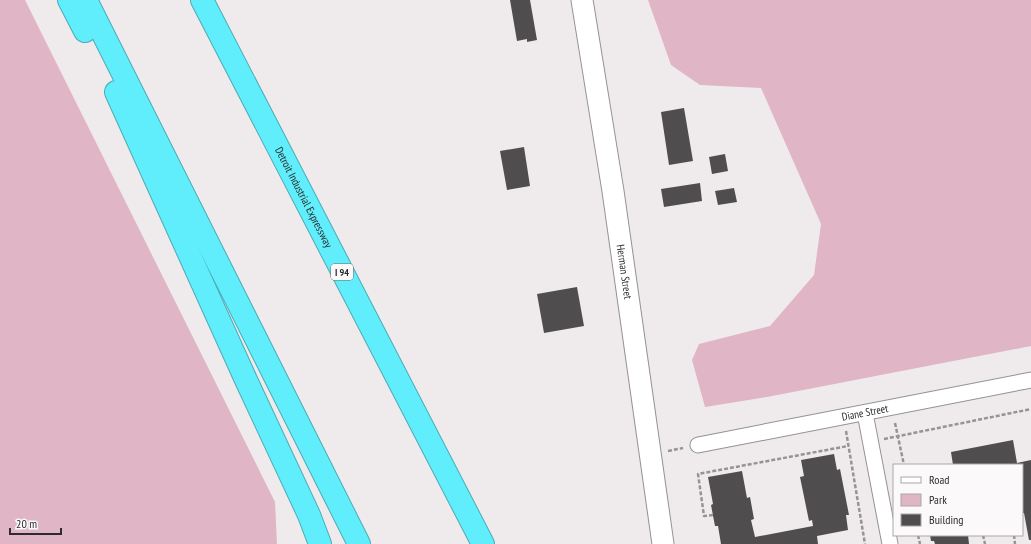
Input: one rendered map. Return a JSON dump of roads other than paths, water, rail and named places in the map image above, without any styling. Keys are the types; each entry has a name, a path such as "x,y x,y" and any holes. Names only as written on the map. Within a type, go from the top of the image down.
{"highway":[{"path":"69,0 118,96 320,544"},
{"path":"86,0 359,544"},
{"name":"Detroit Industrial Expressway","path":"202,0 483,544"}],"street":[{"name":"Herman Street","path":"582,0 613,191 664,544"},
{"name":"Diane Street","path":"698,445 1031,380"},
{"path":"865,413 890,544"}]}
